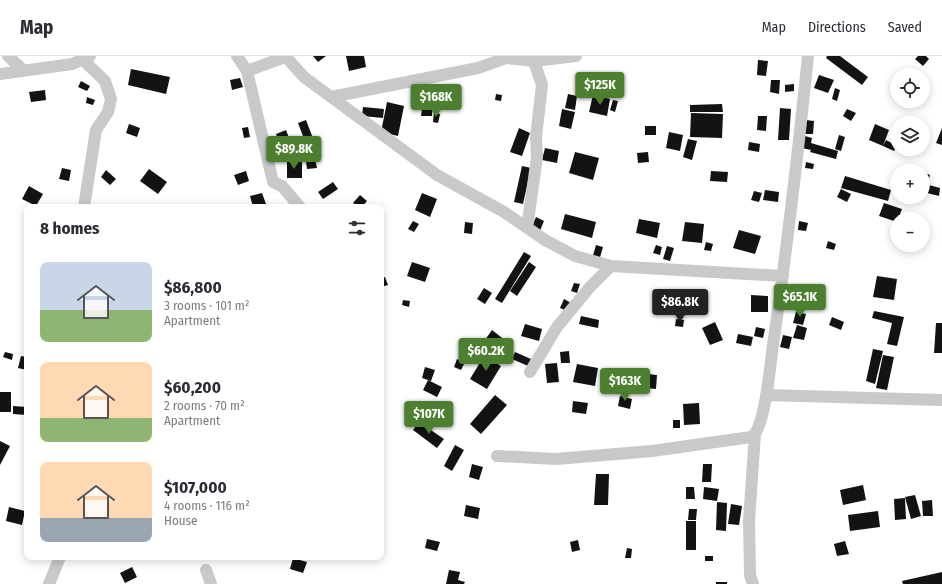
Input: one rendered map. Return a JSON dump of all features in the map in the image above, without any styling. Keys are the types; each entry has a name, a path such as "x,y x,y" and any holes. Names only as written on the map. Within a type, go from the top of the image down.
{"street":[{"path":"8,56 22,69"},
{"path":"237,56 247,70 273,182 282,186 297,204"},
{"path":"331,97 478,68 506,58 534,61 576,56"},
{"path":"753,584 750,575 749,520 755,434 766,395 794,200 808,56"},
{"path":"247,70 285,57 304,78 437,175 504,212 545,240 575,256 611,266 783,276"},
{"path":"0,74 22,69 72,64 87,58 105,81 111,99 108,112 96,130 84,204"},
{"path":"528,228 537,157 536,137 542,85 534,61"},
{"path":"530,372 557,327 590,287 611,266"},
{"path":"766,395 942,400"},
{"path":"496,456 556,459 668,449 751,437 755,434"},
{"path":"49,584 59,560"},
{"path":"206,570 211,584"}],"building":[{"path":"313,56 326,56 318,62"},
{"path":"346,56 364,56 366,67 349,71"},
{"path":"827,56 840,56 868,77 862,85 826,58"},
{"path":"918,56 926,56 929,59 923,66 915,59"},
{"path":"758,60 768,61 766,76 757,75"},
{"path":"131,69 170,77 166,94 128,85"},
{"path":"819,75 834,80 828,93 814,88"},
{"path":"240,78 243,87 232,90 230,80"},
{"path":"771,80 780,80 779,94 770,92"},
{"path":"81,81 90,86 87,91 78,87"},
{"path":"794,84 794,91 785,92 785,85"},
{"path":"835,88 840,90 837,101 832,99"},
{"path":"45,90 46,100 31,102 29,92"},
{"path":"496,94 502,95 501,101 495,100"},
{"path":"568,94 577,96 575,110 565,108"},
{"path":"593,95 610,99 607,116 589,112"},
{"path":"87,97 95,100 93,105 86,103"},
{"path":"613,100 618,101 615,112 610,110"},
{"path":"387,102 404,106 398,136 381,132"},
{"path":"722,104 723,112 690,112 690,105"},
{"path":"363,107 384,109 383,118 362,116"},
{"path":"780,108 791,109 789,140 778,140"},
{"path":"422,109 432,109 432,116 421,116"},
{"path":"562,109 575,112 571,129 559,126"},
{"path":"847,109 856,113 851,121 843,116"},
{"path":"434,113 440,114 438,123 433,122"},
{"path":"691,113 723,114 722,138 690,137"},
{"path":"758,116 767,116 766,131 757,130"},
{"path":"306,120 314,141 306,144 298,123"},
{"path":"806,120 814,121 813,134 805,134"},
{"path":"129,124 140,128 137,137 126,133"},
{"path":"875,124 889,130 883,146 869,140"},
{"path":"645,126 656,126 656,135 645,135"},
{"path":"248,127 250,137 244,138 242,128"},
{"path":"519,128 530,133 522,156 510,152"},
{"path":"942,128 942,145 936,143"},
{"path":"286,130 291,143 281,146 276,134"},
{"path":"669,132 683,135 680,151 666,148"},
{"path":"839,135 845,137 841,151 835,149"},
{"path":"805,136 812,138 811,143 838,151 836,159 810,152 811,150 802,148"},
{"path":"688,139 697,141 692,160 683,157"},
{"path":"886,140 890,142 890,149 883,146"},
{"path":"749,142 760,144 759,152 748,150"},
{"path":"545,148 559,151 557,163 542,160"},
{"path":"575,152 599,158 593,180 569,173"},
{"path":"648,152 649,162 638,163 637,153"},
{"path":"315,159 317,168 307,169 306,161"},
{"path":"287,162 302,162 302,178 287,178"},
{"path":"806,162 814,164 813,169 805,168"},
{"path":"522,166 531,168 523,204 514,202"},
{"path":"62,168 71,170 69,181 59,179"},
{"path":"149,169 167,182 158,194 140,181"},
{"path":"106,170 116,179 110,185 101,177"},
{"path":"246,171 249,181 238,185 234,175"},
{"path":"711,171 728,172 727,182 710,181"},
{"path":"845,176 890,190 890,194 888,201 841,188"},
{"path":"333,182 338,189 323,199 318,192"},
{"path":"930,185 940,188 939,196 930,194"},
{"path":"29,186 43,194 37,204 32,204 22,199"},
{"path":"841,189 851,194 847,202 837,197"},
{"path":"765,190 779,192 778,202 763,200"},
{"path":"754,191 762,193 759,202 751,200"},
{"path":"262,193 266,204 252,204 250,196"},
{"path":"422,193 437,199 430,217 415,210"},
{"path":"360,195 367,201 364,204 353,203"},
{"path":"884,203 902,209 901,212 890,212 890,220 879,216"},
{"path":"565,214 596,222 592,238 561,229"},
{"path":"536,217 544,221 539,233 531,229"},
{"path":"639,219 660,223 657,238 636,233"},
{"path":"413,221 419,224 414,232 408,229"},
{"path":"799,221 808,223 806,231 798,230"},
{"path":"465,222 473,223 472,234 464,233"},
{"path":"685,222 704,224 702,243 682,241"},
{"path":"739,230 761,236 755,254 733,248"},
{"path":"828,241 836,244 834,250 826,248"},
{"path":"706,242 713,244 711,251 704,250"},
{"path":"596,245 603,247 599,261 592,259"},
{"path":"656,245 662,247 660,255 653,253"},
{"path":"667,246 674,248 670,261 663,259"},
{"path":"524,252 531,256 502,303 495,299"},
{"path":"412,262 430,268 425,282 407,276"},
{"path":"529,262 536,267 517,296 510,291"},
{"path":"877,276 897,279 894,300 873,297"},
{"path":"384,277 388,285 384,286"},
{"path":"574,283 580,284 577,293 571,291"},
{"path":"484,288 492,293 485,304 477,299"},
{"path":"751,295 768,296 768,312 751,312"},
{"path":"564,299 571,303 567,311 560,308"},
{"path":"403,300 410,301 409,307 402,305"},
{"path":"874,311 904,317 897,346 887,344 892,323 872,318"},
{"path":"796,312 806,314 803,325 793,323"},
{"path":"581,316 599,320 598,328 579,324"},
{"path":"832,317 844,322 841,330 829,325"},
{"path":"676,319 684,320 683,327 675,326"},
{"path":"715,322 723,340 710,345 702,328"},
{"path":"936,323 942,323 942,353 934,353"},
{"path":"525,324 542,329 539,341 521,336"},
{"path":"797,325 807,328 804,340 793,338"},
{"path":"756,327 765,329 763,338 754,336"},
{"path":"492,330 506,341 493,357 480,347"},
{"path":"738,334 753,337 751,346 736,343"},
{"path":"783,335 792,337 789,349 780,347"},
{"path":"873,349 883,351 875,384 866,381"},
{"path":"569,351 570,363 561,363 560,352"},
{"path":"5,352 13,354 12,360 3,357"},
{"path":"515,352 531,359 528,366 512,359"},
{"path":"883,355 894,357 887,390 876,388"},
{"path":"21,356 24,356 24,369 18,368"},
{"path":"484,356 501,366 487,389 470,379"},
{"path":"457,359 465,362 461,370 454,367"},
{"path":"557,363 559,382 547,383 545,364"},
{"path":"577,364 598,368 595,386 573,382"},
{"path":"425,367 435,370 431,381 422,378"},
{"path":"638,373 657,375 656,389 636,387"},
{"path":"428,380 442,387 437,397 423,390"},
{"path":"0,392 11,392 11,412 0,412"},
{"path":"495,395 507,405 481,434 470,424"},
{"path":"620,396 632,399 630,409 618,406"},
{"path":"573,401 588,403 586,414 572,412"},
{"path":"699,403 700,424 684,425 683,404"},
{"path":"13,406 24,407 24,415 13,414"},
{"path":"430,410 439,416 436,421 426,416"},
{"path":"673,420 680,420 680,428 673,428"},
{"path":"419,422 444,439 437,448 413,430"},
{"path":"0,441 10,446 0,465"},
{"path":"455,445 464,450 452,471 444,466"},
{"path":"472,464 483,467 479,480 469,477"},
{"path":"703,464 712,464 711,482 702,482"},
{"path":"596,474 609,474 608,505 594,505"},
{"path":"863,485 866,500 843,505 840,490"},
{"path":"686,487 694,487 695,499 686,499"},
{"path":"704,487 719,489 717,501 703,499"},
{"path":"915,495 921,516 911,519 905,497"},
{"path":"905,498 906,519 895,520 894,499"},
{"path":"932,500 933,516 923,516 922,501"},
{"path":"717,502 727,503 726,531 716,530"},
{"path":"731,504 742,506 739,525 728,524"},
{"path":"466,505 480,508 478,519 464,516"},
{"path":"9,507 24,511 22,525 6,521"},
{"path":"689,509 697,509 696,520 688,520"},
{"path":"878,511 880,527 850,531 848,515"},
{"path":"686,521 696,521 696,550 686,550"},
{"path":"427,539 440,542 437,551 425,548"},
{"path":"578,540 580,550 572,552 570,542"},
{"path":"845,541 849,554 837,556 834,544"},
{"path":"627,548 632,549 631,558 625,558"},
{"path":"705,556 713,556 713,561 705,561"},
{"path":"292,560 307,562 303,573 290,569"},
{"path":"132,567 137,577 125,583 120,573"},
{"path":"449,570 460,572 458,580 465,582 464,584 446,584"},
{"path":"942,572 942,584 903,584 902,581"},
{"path":"716,582 727,582 727,584 716,584"}]}
